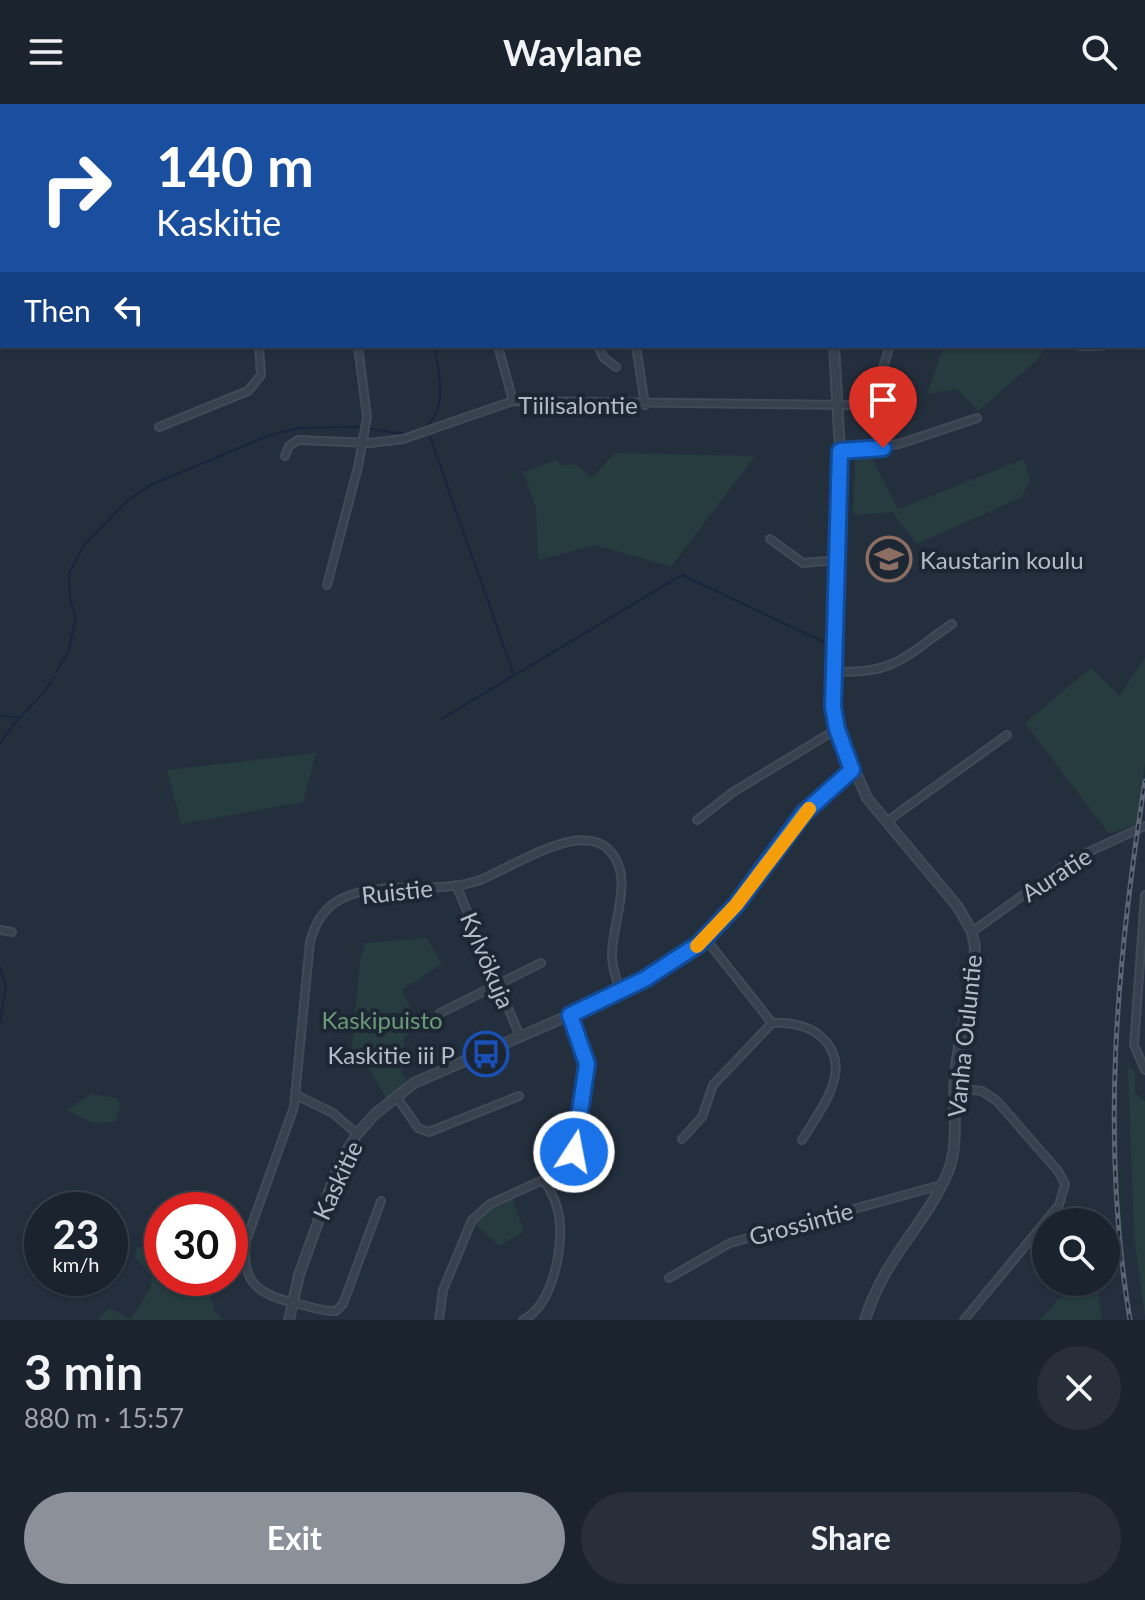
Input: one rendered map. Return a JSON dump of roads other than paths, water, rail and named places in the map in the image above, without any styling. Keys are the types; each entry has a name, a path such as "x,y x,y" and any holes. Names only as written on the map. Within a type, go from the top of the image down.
{"street":[{"path":"159,427 248,391 261,375 259,348"},
{"path":"327,585 367,417 358,348"},
{"path":"499,348 513,401"},
{"path":"599,348 604,358 616,367"},
{"path":"636,348 645,405"},
{"name":"Vanha Ouluntie","path":"834,348 840,451 833,671 837,729 852,770 886,822 958,907 972,932 974,966 954,1088 953,1149 941,1185 875,1287 865,1320"},
{"path":"838,406 863,403 872,395 889,348"},
{"name":"Tiilisalontie","path":"285,456 289,446 298,440 363,443 413,436 513,401 838,406"},
{"path":"840,451 899,444 977,418"},
{"path":"770,539 803,563 837,560"},
{"path":"833,671 870,673 884,669 952,624"},
{"path":"697,820 733,792 837,729"},
{"path":"886,822 1007,735"},
{"name":"Kaskitie","path":"289,1320 327,1193 357,1134 414,1083 620,992 705,938 736,905 804,813 852,770"},
{"name":"Auratie","path":"972,932 1073,859 1145,826"},
{"name":"Ruistie","path":"381,1201 340,1308 332,1311 295,1304 260,1291 246,1269 245,1250 296,1095 310,942 319,917 351,895 456,885 485,878 566,842 587,839 605,846 616,859 621,879 612,956 620,992"},
{"name":"Kylvökuja","path":"456,885 519,1034"},
{"path":"1145,895 1134,1034 1134,1051 1145,1070"},
{"path":"0,930 12,932"},
{"path":"705,938 772,1023 792,1024 817,1033 833,1051 837,1062 834,1085 802,1140"},
{"path":"440,1013 497,982 541,963"},
{"path":"439,1320 443,1290 472,1220 490,1204 562,1170 574,1152 585,1092 586,1057 570,1015"},
{"path":"682,1139 702,1117 713,1085 772,1023"},
{"path":"954,1088 982,1091 997,1101 1058,1171 1065,1184 1059,1205 964,1320"},
{"path":"296,1095 333,1113 357,1134"},
{"path":"396,1096 418,1128 429,1132 519,1096"},
{"path":"523,1320 531,1316 547,1294 559,1239 559,1213 544,1180"},
{"name":"Grossintie","path":"669,1278 730,1243 941,1185"}],"waterway":[{"path":"368,428 406,433 431,422 440,399 434,348"},
{"path":"57,671 68,652 76,618 70,599 69,573 84,545 128,500 151,485 270,435 298,428 362,427"},
{"path":"430,437 514,675"},
{"path":"441,719 682,575 828,644"},
{"path":"0,745 54,677"},
{"path":"0,716 19,717"},
{"path":"0,967 6,987 0,1022"}],"railway":[{"path":"1130,1320 1121,1252 1114,1117 1120,982 1145,781"}],"place":[{"name":"Kaustarin koulu","path":"889,559"},
{"name":"Kaskitie iii P","path":"486,1054"}],"park label":[{"name":"Kaskipuisto","path":"382,1019"}]}
